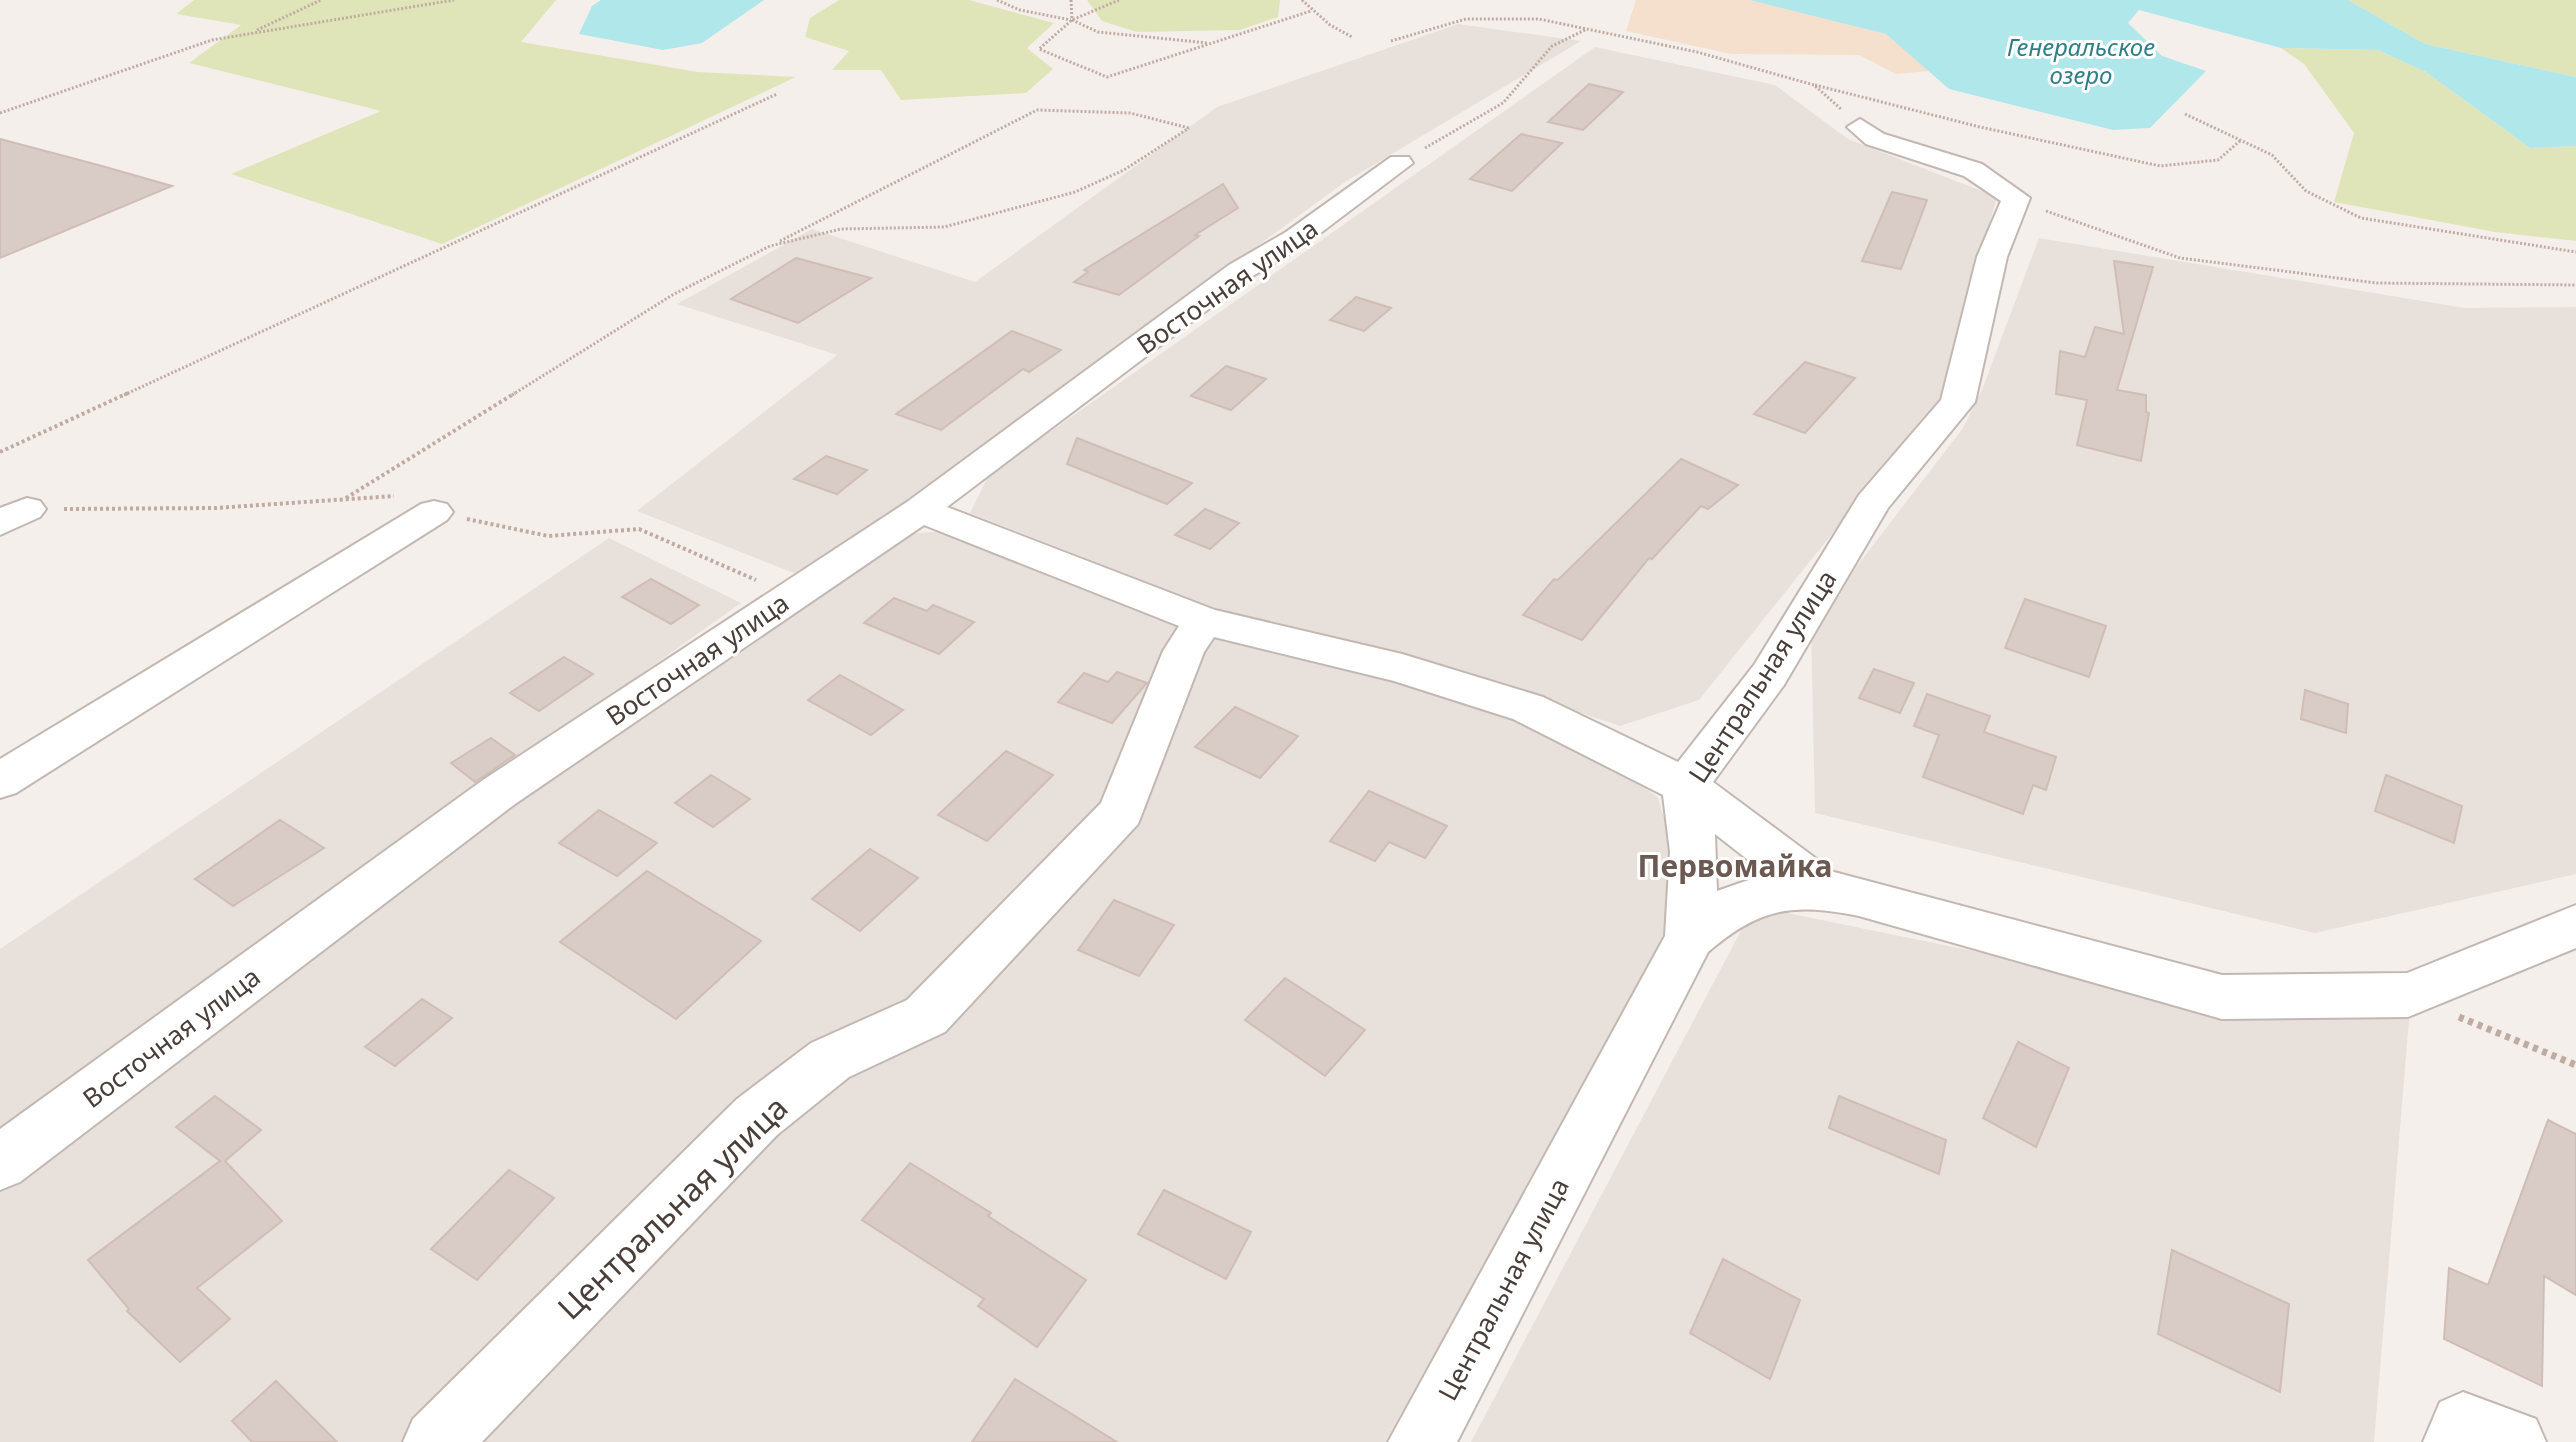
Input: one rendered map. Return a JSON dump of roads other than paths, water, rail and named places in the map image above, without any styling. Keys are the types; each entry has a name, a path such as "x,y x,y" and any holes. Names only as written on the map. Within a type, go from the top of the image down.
{"street":[{"name":"Центральная улица","path":"1818,887 1685,786 1769,675 1872,503 1958,402 1992,257 2016,198 1973,170 1875,139 1860,127"},
{"name":"Восточная улица","path":"0,1163 499,792 920,510 1240,271 1296,238 1400,163"},
{"path":"920,510 1204,621 1402,668 1528,708 1685,786 1694,852 1690,937"},
{"path":"0,781 434,512"},
{"name":"Центральная улица","path":"436,1442 757,1117 830,1060 926,1016 1121,812 1184,651 1204,621"},
{"name":"Центральная улица","path":"1421,1442 1690,937 1714,914 1754,894 1818,887"},
{"path":"1818,887 2222,997 2408,995 2496,961 2576,925"},
{"path":"2456,1442 2463,1425 2513,1442"}],"water":[{"path":"601,0 764,0 702,43 663,50 579,34 592,6"},
{"name":"Генеральское озеро","path":"1750,0 2348,0 2425,44 2576,77 2576,146 2530,148 2426,72 2378,50 2281,48 2139,10 2128,23 2162,56 2206,71 2150,128 2113,130 1949,89 1886,34"}],"district":[{"name":"Первомайка","path":"1735,865"}]}
